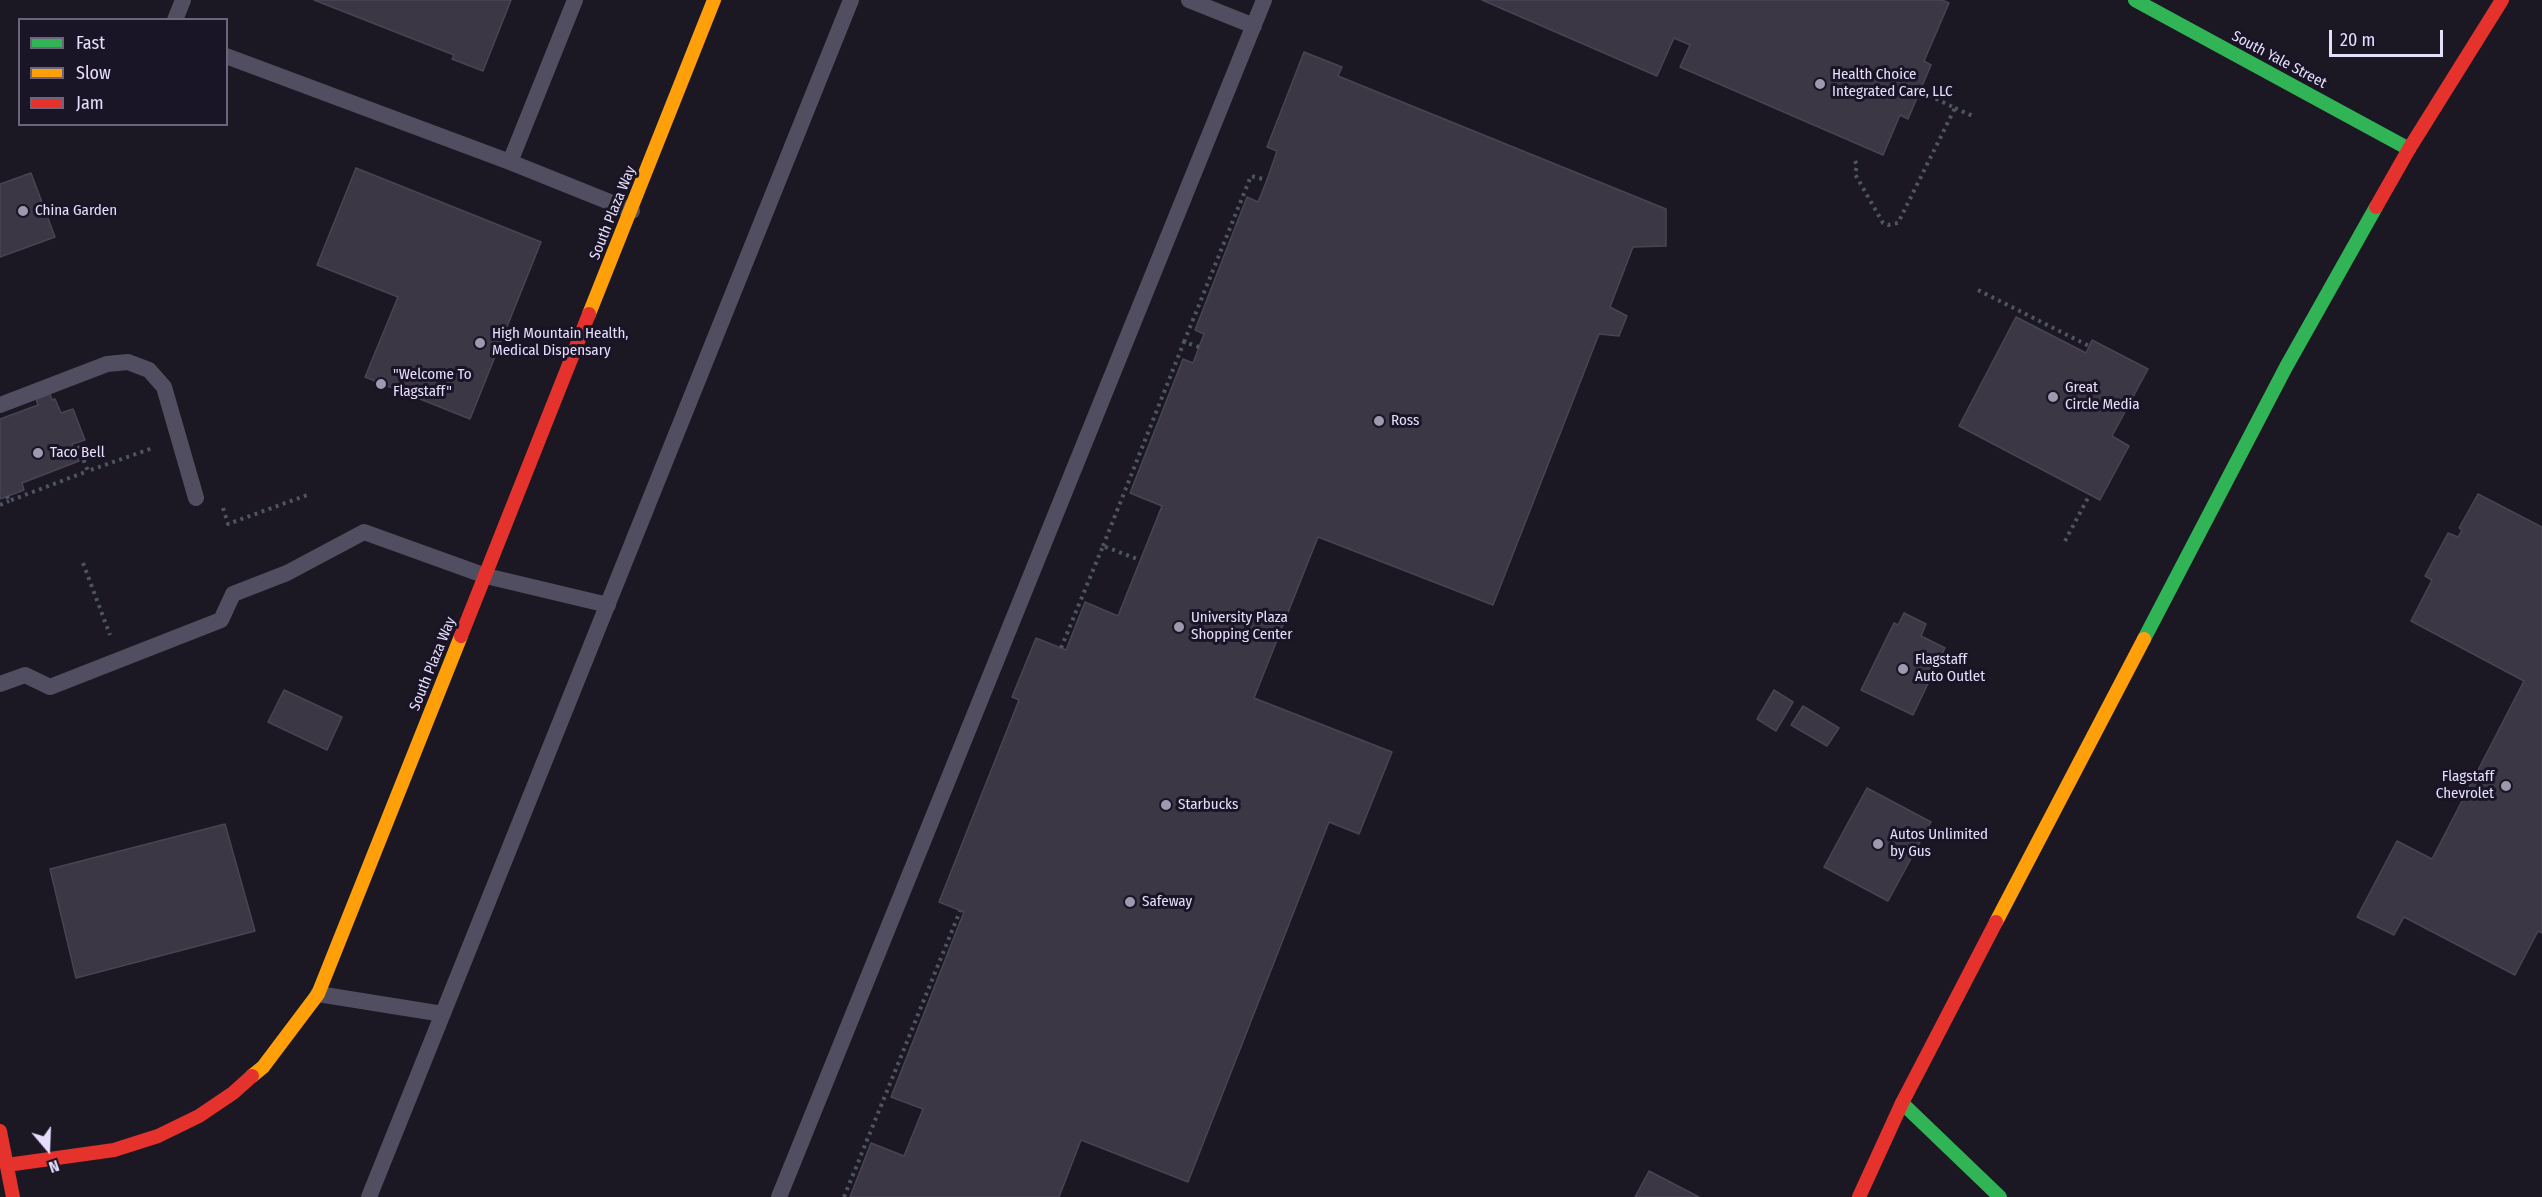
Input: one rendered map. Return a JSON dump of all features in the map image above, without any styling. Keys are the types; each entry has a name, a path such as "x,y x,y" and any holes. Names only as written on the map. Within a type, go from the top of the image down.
{"street":[{"name":"South Plaza Way","path":"7,1165 114,1150 158,1136 199,1116 233,1093 262,1067 318,994 632,211 714,0"},
{"name":"South Yale Street","path":"2135,0 2409,149"},
{"path":"1859,1197 1902,1103 2286,367 2409,149 2502,0"},
{"path":"1902,1103 2000,1197"},
{"path":"0,1131 13,1197"}],"lane":[{"path":"176,18 183,0"},
{"path":"510,162 575,0"},
{"path":"369,1197 851,0"},
{"path":"1189,0 1254,26"},
{"path":"779,1197 1264,0"},
{"path":"228,57 510,162 632,211"},
{"path":"0,405 107,364 128,362 148,370 164,387 196,498"},
{"path":"0,684 25,675 50,687 221,620 233,594 287,573 364,532 486,576 608,605"},
{"path":"318,994 444,1014"}],"path":[{"path":"1920,91 1975,117"},
{"path":"1856,161 1855,174 1883,223 1898,224 1955,108"},
{"path":"1061,648 1251,176 1267,180"},
{"path":"1978,290 2089,346"},
{"path":"1184,342 1199,347"},
{"path":"0,505 8,499 162,444"},
{"path":"78,446 88,471"},
{"path":"221,504 228,524 310,494"},
{"path":"2066,541 2090,494"},
{"path":"1103,546 1140,560"},
{"path":"83,563 110,635"},
{"path":"844,1197 850,1189 960,910"}],"building":[{"path":"314,0 511,0 483,71 452,59 454,55"},
{"name":"Health Choice Integrated Care, LLC","path":"1482,0 1942,0 1949,3 1924,61 1931,65 1908,119 1900,115 1883,155 1680,67 1690,45 1674,38 1657,76"},
{"name":"University Plaza Shopping Center","path":"1304,52 1342,67 1338,76 1666,209 1666,246 1633,247 1610,307 1627,316 1619,336 1599,334 1493,605 1318,537 1254,698 1392,752 1359,834 1329,822 1188,1182 1081,1140 1059,1197 850,1197 871,1143 904,1156 923,1109 891,1097 964,912 939,902 1019,700 1012,697 1036,638 1066,650 1085,602 1118,616 1162,506 1130,493 1183,359 1193,363 1204,334 1195,330 1247,197 1258,202 1267,180 1277,151 1267,147"},
{"path":"356,168 541,242 470,419 365,377 398,297 317,265"},
{"name":"China Garden","path":"31,173 55,237 0,257 0,184"},
{"name":"Great Circle Media","path":"2016,317 2086,353 2092,340 2148,369 2112,436 2129,446 2100,500 1959,426"},
{"name":"Taco Bell","path":"50,394 52,400 55,399 61,413 73,409 85,440 72,444 79,461 22,483 24,490 0,499 0,419 38,405 36,399"},
{"name":"Flagstaff Chevrolet","path":"2478,494 2542,527 2542,933 2538,931 2515,975 2404,917 2394,935 2357,917 2397,841 2432,859 2524,681 2411,621 2432,580 2425,576 2448,533 2458,537 2462,530 2459,528"},
{"name":"Flagstaff Auto Outlet","path":"1904,613 1926,624 1921,636 1945,648 1913,715 1861,690 1894,623 1898,625"},
{"path":"284,690 342,717 327,750 268,722"},
{"path":"1774,690 1793,702 1776,731 1757,719"},
{"path":"1803,706 1839,728 1827,746 1791,725"},
{"name":"Autos Unlimited by Gus","path":"1867,788 1931,822 1888,901 1824,867"},
{"path":"225,824 255,931 76,978 50,869"},
{"path":"1649,1171 1699,1197 1635,1197"}],"traffic: fast":[{"path":"2135,0 2409,149"},
{"path":"2144,639 2286,367 2376,207"},
{"path":"1902,1103 2000,1197"}],"traffic: slow":[{"path":"589,314 714,0"},
{"path":"252,1076 263,1067 318,994 461,636"},
{"path":"1996,922 2144,639"}],"traffic: jam":[{"path":"2376,207 2409,149 2502,0"},
{"path":"461,636 589,314"},
{"path":"1859,1197 1902,1103 1996,922"},
{"path":"7,1165 114,1150 158,1136 199,1116 233,1093 252,1076"},
{"path":"0,1131 13,1197"}],"place":[{"name":"Health Choice Integrated Care, LLC","path":"1820,84"},
{"name":"China Garden","path":"23,211"},
{"name":"High Mountain Health, Medical Dispensary","path":"480,343"},
{"name":"\"Welcome To Flagstaff\"","path":"381,384"},
{"name":"Great Circle Media","path":"2053,397"},
{"name":"Ross","path":"1379,421"},
{"name":"Taco Bell","path":"38,453"},
{"name":"University Plaza Shopping Center","path":"1179,627"},
{"name":"Flagstaff Auto Outlet","path":"1903,669"},
{"name":"Flagstaff Chevrolet","path":"2506,786"},
{"name":"Starbucks","path":"1166,805"},
{"name":"Autos Unlimited by Gus","path":"1878,844"},
{"name":"Safeway","path":"1130,902"}]}
